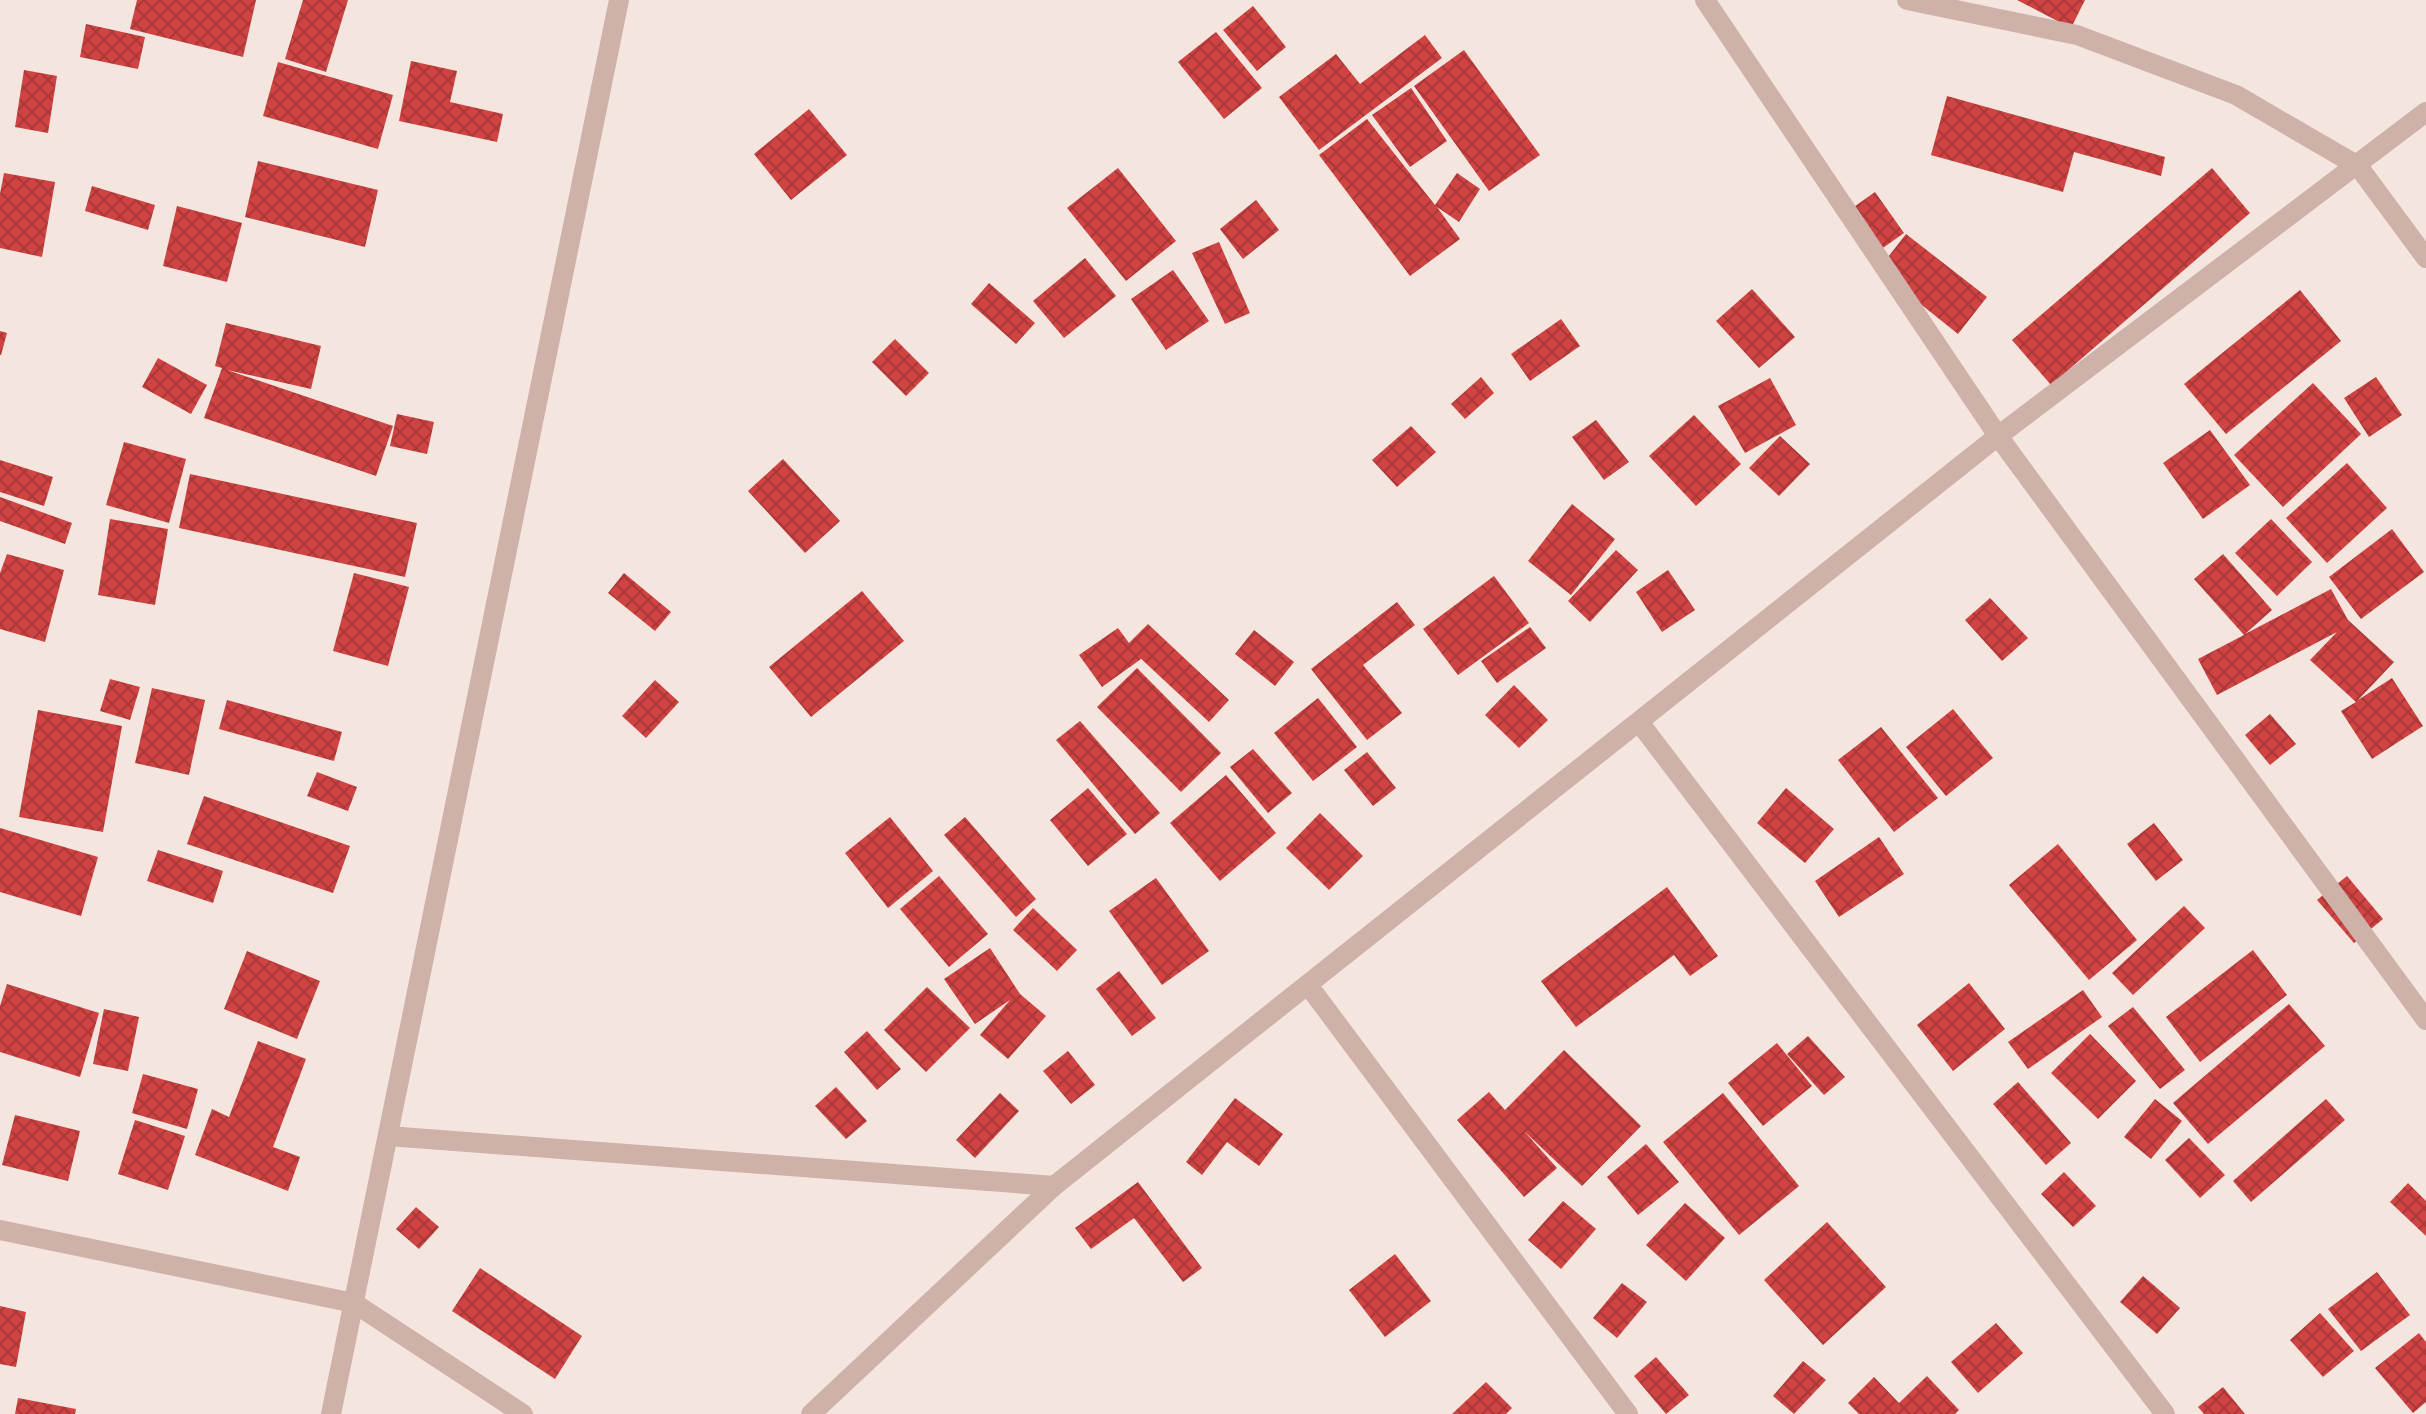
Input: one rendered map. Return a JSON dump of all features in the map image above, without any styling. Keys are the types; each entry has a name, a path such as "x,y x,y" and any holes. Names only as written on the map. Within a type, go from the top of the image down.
{"street":[{"path":"331,1414 619,0"},
{"path":"1705,0 1998,436 2426,1020"},
{"path":"1907,0 2077,35 2236,95 2358,166 2426,258"},
{"path":"811,1414 1054,1186 1998,436 2426,112"},
{"path":"1639,722 2165,1414"},
{"path":"1308,985 1628,1414"},
{"path":"388,1136 1054,1186"},
{"path":"0,1230 354,1303 523,1414"}],"building":[{"path":"137,0 256,0 243,57 130,29"},
{"path":"303,0 348,0 326,72 285,59"},
{"path":"2017,0 2085,0 2071,28"},
{"path":"1253,6 1286,47 1257,71 1223,30"},
{"path":"86,24 145,37 138,69 80,57"},
{"path":"1216,32 1262,88 1224,119 1178,62"},
{"path":"1425,35 1442,58 1319,150 1279,97 1336,54 1360,84"},
{"path":"1464,50 1540,155 1489,191 1414,86"},
{"path":"411,61 457,71 450,102 503,114 497,142 399,121"},
{"path":"278,62 393,95 378,149 263,116"},
{"path":"24,70 57,76 48,133 15,127"},
{"path":"1411,88 1447,141 1410,167 1372,115"},
{"path":"1947,96 2165,157 2161,176 2074,152 2063,192 1931,155"},
{"path":"809,109 847,155 791,200 754,154"},
{"path":"1367,119 1435,205 1457,173 1480,189 1459,222 1437,207 1460,239 1410,276 1319,155"},
{"path":"258,161 378,190 365,247 245,217"},
{"path":"1118,168 1176,241 1126,281 1067,208"},
{"path":"2212,168 2250,213 2051,385 2012,340"},
{"path":"4,173 55,182 42,257 0,248 0,194"},
{"path":"92,186 155,205 148,230 85,211"},
{"path":"1875,192 1904,233 1880,250 1851,209"},
{"path":"1256,200 1279,230 1243,259 1220,229"},
{"path":"177,206 242,223 227,282 163,266"},
{"path":"1906,234 1987,297 1958,334 1878,270"},
{"path":"1219,242 1250,313 1225,324 1192,253"},
{"path":"1085,258 1116,296 1064,338 1033,301"},
{"path":"1173,270 1209,321 1166,350 1131,299"},
{"path":"989,283 1035,323 1016,344 971,304"},
{"path":"1752,289 1795,337 1759,368 1716,321"},
{"path":"2300,290 2341,341 2226,434 2184,384"},
{"path":"1561,319 1580,346 1530,381 1511,354"},
{"path":"226,323 321,346 311,389 227,370 393,426 376,476 204,418 222,368 215,366"},
{"path":"0,331 7,333 1,355 0,355"},
{"path":"895,339 929,373 906,396 872,362"},
{"path":"158,358 207,385 191,414 142,387"},
{"path":"1481,377 1494,393 1465,419 1451,404"},
{"path":"2376,377 2402,415 2369,437 2344,398"},
{"path":"1770,378 1796,425 1745,453 1718,406"},
{"path":"2313,383 2361,434 2283,507 2234,455"},
{"path":"397,414 434,422 427,454 390,446"},
{"path":"1694,415 1741,464 1696,506 1649,456"},
{"path":"1596,420 1629,462 1604,480 1572,437"},
{"path":"1411,426 1436,452 1397,487 1372,460"},
{"path":"2210,430 2250,485 2203,519 2163,463"},
{"path":"1780,436 1810,464 1779,496 1749,468"},
{"path":"124,442 186,459 169,523 106,505"},
{"path":"783,459 840,521 805,553 748,491"},
{"path":"0,460 53,477 44,506 0,492"},
{"path":"2347,463 2387,508 2327,563 2286,518"},
{"path":"190,474 417,523 405,577 179,528"},
{"path":"0,497 72,523 65,544 0,521"},
{"path":"1572,504 1615,539 1571,595 1528,561"},
{"path":"110,519 168,529 155,605 98,595"},
{"path":"2271,519 2312,562 2277,596 2235,553"},
{"path":"2392,529 2424,572 2361,619 2329,577"},
{"path":"1616,550 1638,570 1590,622 1568,601"},
{"path":"7,554 64,570 45,642 0,629 0,573"},
{"path":"2223,554 2272,610 2245,634 2331,589 2348,620 2394,662 2358,700 2392,678 2423,726 2372,759 2341,711 2356,702 2310,660 2337,632 2217,695 2198,659 2244,635 2194,579"},
{"path":"1668,570 1695,610 1662,632 1636,592"},
{"path":"354,573 409,587 388,666 333,651"},
{"path":"624,573 671,612 655,631 608,593"},
{"path":"1494,576 1529,623 1458,675 1423,629"},
{"path":"862,591 904,641 811,717 769,667"},
{"path":"1990,598 2028,638 2002,661 1965,620"},
{"path":"1397,602 1415,625 1363,665 1402,713 1367,740 1311,669"},
{"path":"1148,624 1229,700 1209,722 1137,655 1141,659 1102,687 1079,655 1118,628 1129,643"},
{"path":"1530,627 1546,648 1497,683 1481,661"},
{"path":"1254,630 1294,662 1275,686 1235,654"},
{"path":"1137,668 1221,753 1181,792 1097,707"},
{"path":"110,679 140,687 130,720 100,711"},
{"path":"655,680 679,702 646,738 622,716"},
{"path":"1514,685 1548,720 1519,748 1485,715"},
{"path":"152,688 205,700 189,775 135,763"},
{"path":"1318,698 1357,747 1313,781 1274,733"},
{"path":"227,700 342,732 334,761 219,729"},
{"path":"1953,709 1993,758 1946,796 1906,747"},
{"path":"38,710 122,726 103,832 19,817"},
{"path":"2270,714 2296,744 2270,765 2245,735"},
{"path":"1080,721 1160,813 1135,834 1056,740"},
{"path":"1881,727 1938,798 1894,832 1838,760"},
{"path":"1253,749 1292,793 1268,813 1230,767"},
{"path":"1367,752 1396,788 1373,806 1344,770"},
{"path":"317,772 357,787 348,811 307,796"},
{"path":"1226,775 1276,833 1220,881 1170,823"},
{"path":"1088,788 1127,834 1088,866 1050,820"},
{"path":"1786,788 1834,829 1805,863 1757,823"},
{"path":"204,796 350,846 333,893 187,844"},
{"path":"1320,813 1363,856 1329,890 1286,848"},
{"path":"890,817 933,871 888,908 845,853"},
{"path":"965,817 1036,899 1016,917 944,835"},
{"path":"2154,823 2183,860 2156,881 2127,844"},
{"path":"0,828 98,857 81,916 0,892"},
{"path":"1879,837 1904,874 1839,917 1815,881"},
{"path":"2058,844 2137,940 2089,980 2009,885"},
{"path":"158,850 223,871 213,903 147,881"},
{"path":"939,876 988,934 949,967 900,909"},
{"path":"2347,876 2383,919 2354,943 2317,900"},
{"path":"1156,878 1209,951 1162,985 1109,911"},
{"path":"1667,887 1718,956 1690,976 1674,955 1576,1027 1541,981"},
{"path":"2184,906 2205,928 2133,995 2112,973"},
{"path":"1033,908 1077,950 1057,971 1013,930"},
{"path":"990,948 1020,994 1046,1016 1008,1059 980,1035 1010,1000 975,1024 944,979"},
{"path":"2253,950 2287,995 2200,1062 2166,1017"},
{"path":"247,951 320,981 297,1039 224,1009"},
{"path":"1119,971 1156,1018 1132,1036 1096,989"},
{"path":"1969,983 2005,1029 1953,1071 1917,1025"},
{"path":"7,984 99,1013 80,1077 0,1052 0,1006"},
{"path":"927,987 970,1028 926,1072 884,1030"},
{"path":"2083,990 2102,1017 2028,1069 2008,1042"},
{"path":"2289,1004 2325,1046 2208,1144 2173,1103"},
{"path":"2133,1007 2185,1070 2160,1089 2108,1026"},
{"path":"104,1009 139,1017 128,1071 93,1064"},
{"path":"867,1031 901,1069 877,1090 844,1052"},
{"path":"2090,1034 2136,1081 2098,1119 2051,1073"},
{"path":"1808,1036 1845,1077 1824,1095 1787,1054"},
{"path":"258,1041 306,1059 273,1147 300,1157 288,1191 195,1155 212,1109 229,1117"},
{"path":"1777,1043 1812,1086 1763,1126 1728,1083"},
{"path":"1564,1050 1641,1126 1582,1186 1524,1131 1557,1168 1524,1197 1457,1120 1489,1092 1505,1110"},
{"path":"1068,1051 1095,1085 1071,1104 1043,1071"},
{"path":"143,1074 198,1089 187,1129 132,1113"},
{"path":"2018,1082 2071,1143 2046,1165 1993,1104"},
{"path":"836,1087 867,1121 846,1139 815,1106"},
{"path":"1000,1093 1019,1111 975,1158 956,1140"},
{"path":"1723,1093 1799,1186 1739,1235 1663,1142"},
{"path":"1235,1098 1283,1134 1259,1166 1227,1142 1202,1175 1186,1162"},
{"path":"2155,1099 2182,1121 2151,1159 2124,1137"},
{"path":"2326,1099 2345,1120 2251,1202 2233,1181"},
{"path":"15,1115 80,1131 68,1181 2,1165"},
{"path":"135,1120 185,1136 168,1190 118,1174"},
{"path":"2189,1138 2225,1175 2200,1198 2165,1160"},
{"path":"1646,1144 1679,1182 1638,1215 1607,1177"},
{"path":"2064,1172 2096,1206 2073,1227 2041,1194"},
{"path":"1138,1182 1202,1268 1183,1282 1134,1218 1091,1249 1075,1228"},
{"path":"2408,1183 2426,1201 2426,1236 2390,1202"},
{"path":"1563,1201 1596,1229 1561,1269 1528,1240"},
{"path":"1685,1203 1725,1238 1686,1281 1646,1245"},
{"path":"416,1207 439,1227 419,1249 396,1229"},
{"path":"1827,1222 1886,1287 1823,1345 1764,1280"},
{"path":"1395,1254 1431,1301 1385,1337 1349,1290"},
{"path":"480,1268 582,1336 555,1379 452,1311"},
{"path":"2377,1272 2410,1315 2361,1351 2328,1309"},
{"path":"2143,1276 2180,1308 2157,1334 2120,1302"},
{"path":"1622,1283 1647,1302 1617,1338 1593,1318"},
{"path":"0,1306 26,1312 16,1367 0,1364"},
{"path":"2320,1313 2354,1351 2323,1377 2290,1340"},
{"path":"1996,1323 2023,1353 1978,1393 1951,1362"},
{"path":"2419,1333 2426,1342 2426,1402 2413,1413 2375,1368"},
{"path":"1656,1357 1689,1395 1666,1414 1634,1376"},
{"path":"1803,1361 1826,1380 1794,1414 1773,1396"},
{"path":"1927,1376 1959,1410 1955,1414 1859,1414 1848,1403 1874,1377 1899,1403"},
{"path":"1486,1382 1512,1408 1506,1414 1452,1414"},
{"path":"2223,1387 2245,1414 2204,1414 2198,1407"},
{"path":"18,1398 76,1409 75,1414 15,1414"}]}
